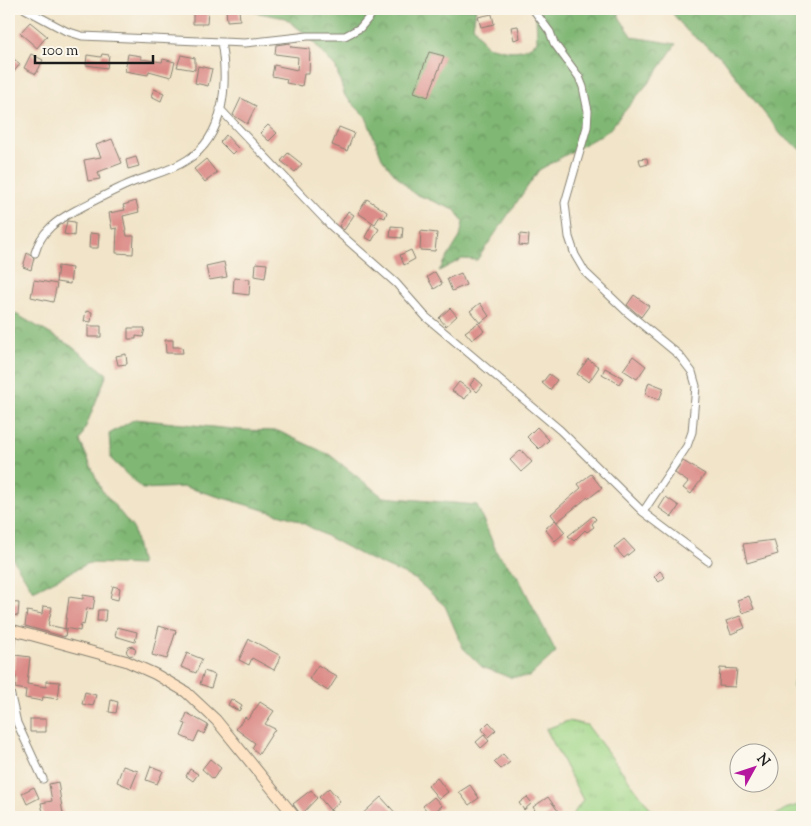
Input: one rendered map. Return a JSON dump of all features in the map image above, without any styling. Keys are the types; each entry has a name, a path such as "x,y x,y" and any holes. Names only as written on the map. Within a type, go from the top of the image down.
{"street":[{"path":"25,9 66,31 82,36 245,43 308,36 345,36 356,30 376,9"},
{"path":"533,9 550,32 554,44 579,77 588,111 587,127 565,203 569,237 575,256 585,272 627,312 679,355 692,372 696,386 692,432 687,446 643,512"},
{"path":"35,252 38,240 46,231 68,214 92,200 167,171 196,154 211,135 220,110 225,73 221,42"},
{"path":"220,110 330,225 396,283 426,317 560,430 643,512 708,561"},
{"path":"9,666 10,629 126,661 155,674 186,692 216,720 295,817"},
{"path":"9,688 17,723 43,779"}],"green space":[{"path":"248,9 476,9 473,26 486,46 512,51 524,49 537,42 536,15 539,9 619,9 619,17 633,37 676,44 654,76 608,131 539,170 477,260 462,259 439,271 460,237 463,222 455,210 413,193 393,172 382,158 366,117 345,96 336,68 308,36 285,18"},
{"path":"669,9 802,9 802,150 782,136 720,56 687,31"},
{"path":"9,310 71,346 107,374 80,441 101,489 133,528 141,565 89,563 33,591 9,553"},
{"path":"135,419 241,430 278,431 330,455 383,497 477,505 497,553 517,575 556,652 529,677 509,677 482,667 463,648 445,606 415,579 365,557 295,519 185,487 142,489 111,459 109,434"},
{"path":"802,643 802,702 793,686"},
{"path":"568,721 587,725 657,817 571,817 583,800 546,729"},
{"path":"802,804 802,817 773,817 785,809"}],"building":[{"path":"193,9 208,9 207,24 193,24"},
{"path":"226,9 239,9 240,20 227,21"},
{"path":"492,14 494,24 481,27 478,17"},
{"path":"30,22 47,36 37,48 20,33"},
{"path":"518,26 520,38 514,40 511,27"},
{"path":"290,43 291,47 310,49 309,74 304,74 302,86 286,83 287,79 272,76 274,65 297,70 298,57 275,54 276,45"},
{"path":"429,52 444,56 428,97 414,92"},
{"path":"31,54 43,60 36,74 24,68"},
{"path":"102,54 109,55 107,68 86,65 87,55 101,57"},
{"path":"128,54 141,56 141,59 162,62 163,59 175,62 171,77 149,71 148,75 125,71"},
{"path":"9,55 20,64 9,78"},
{"path":"181,55 195,58 195,70 177,67"},
{"path":"198,66 212,69 208,86 195,83"},
{"path":"154,89 164,93 161,101 151,96"},
{"path":"241,98 256,106 247,124 233,115"},
{"path":"268,125 277,133 269,141 260,133"},
{"path":"339,127 354,133 347,151 332,145"},
{"path":"226,135 238,148 232,154 220,142"},
{"path":"112,139 122,163 98,172 100,179 88,181 84,160 101,157 96,145"},
{"path":"288,153 302,164 295,172 281,161"},
{"path":"136,157 139,166 128,169 126,160"},
{"path":"647,158 648,164 641,166 639,159"},
{"path":"206,159 217,173 205,182 194,169"},
{"path":"367,199 387,212 385,218 380,216 375,224 358,213"},
{"path":"136,201 139,212 123,216 127,236 134,236 133,254 116,253 117,228 112,229 109,213 125,210 123,205"},
{"path":"348,211 354,215 344,230 339,226"},
{"path":"67,221 75,222 74,236 64,234"},
{"path":"372,224 379,229 372,241 365,237"},
{"path":"391,226 403,227 402,238 390,237"},
{"path":"421,231 437,233 435,251 420,250"},
{"path":"90,233 99,234 98,248 89,248"},
{"path":"520,234 529,235 528,246 519,245"},
{"path":"411,250 415,259 404,265 400,255"},
{"path":"27,253 34,258 31,270 23,267"},
{"path":"224,262 227,277 209,280 206,266"},
{"path":"256,263 267,264 265,278 255,276"},
{"path":"58,266 72,268 70,284 56,282"},
{"path":"435,272 442,284 434,289 427,277"},
{"path":"461,273 466,285 452,291 447,279"},
{"path":"234,278 250,279 249,295 233,293"},
{"path":"34,280 57,284 53,302 31,297"},
{"path":"634,295 649,306 641,317 627,305"},
{"path":"480,303 489,316 480,323 470,311"},
{"path":"450,308 457,316 446,326 439,318"},
{"path":"86,311 92,312 91,322 84,321"},
{"path":"478,323 484,331 472,340 465,332"},
{"path":"88,326 101,326 101,337 88,337"},
{"path":"128,328 145,328 143,337 136,336 136,339 128,339"},
{"path":"165,340 173,340 173,347 182,347 183,353 166,353"},
{"path":"126,354 127,364 118,365 116,356"},
{"path":"633,356 646,366 637,379 623,370"},
{"path":"588,359 599,367 589,382 577,374"},
{"path":"605,368 623,378 619,384 602,374"},
{"path":"549,374 557,380 550,390 542,383"},
{"path":"475,378 483,385 477,392 470,385"},
{"path":"459,382 471,390 465,399 452,391"},
{"path":"649,382 664,388 659,400 645,394"},
{"path":"537,427 549,440 539,449 527,437"},
{"path":"521,450 532,462 521,472 510,460"},
{"path":"683,461 705,474 691,494 683,488 688,482 675,473"},
{"path":"591,474 602,488 557,522 551,514 581,488 578,484"},
{"path":"666,497 679,506 672,517 659,508"},
{"path":"593,516 596,519 592,524 594,527 587,532 585,530 574,541 568,536"},
{"path":"555,520 565,532 555,541 545,529"},
{"path":"624,539 634,550 624,558 614,547"},
{"path":"774,540 778,554 747,563 743,544"},
{"path":"660,571 665,577 659,582 654,577"},
{"path":"113,586 120,588 118,600 110,598"},
{"path":"83,595 95,597 93,609 87,608 84,625 81,624 80,631 65,628 69,597 83,599"},
{"path":"749,596 754,609 742,613 737,600"},
{"path":"9,602 19,603 18,616 9,614"},
{"path":"43,606 52,607 48,625 66,629 65,637 25,626 27,611 42,614"},
{"path":"98,610 106,610 105,621 97,621"},
{"path":"740,616 745,628 731,634 726,621"},
{"path":"159,626 176,631 167,659 152,655"},
{"path":"117,627 137,632 135,642 115,636"},
{"path":"249,639 281,656 274,670 252,658 249,665 239,660"},
{"path":"131,646 136,651 131,656 126,651"},
{"path":"187,653 202,659 196,673 181,667"},
{"path":"15,655 30,657 27,684 46,687 46,681 60,682 58,699 43,697 42,701 25,698 26,690 15,688 16,677 9,676 9,673 14,669"},
{"path":"318,665 337,677 328,691 309,679"},
{"path":"720,668 737,669 735,687 719,686"},
{"path":"204,671 215,675 211,688 200,684"},
{"path":"85,692 96,695 93,706 82,704"},
{"path":"231,699 242,706 239,711 228,705"},
{"path":"111,700 118,702 116,713 109,712"},
{"path":"260,702 274,711 265,724 275,729 259,754 252,748 255,743 236,729 245,717 248,719"},
{"path":"187,713 208,725 204,734 199,731 194,742 181,736 186,724 183,723"},
{"path":"30,719 46,719 46,732 30,732"},
{"path":"489,722 496,730 488,737 482,729"},
{"path":"484,735 489,741 481,748 476,742"},
{"path":"503,754 510,762 501,769 494,762"},
{"path":"210,759 221,768 213,779 202,769"},
{"path":"123,766 138,771 131,788 117,782"},
{"path":"151,766 163,771 157,784 146,780"},
{"path":"190,769 198,774 193,781 186,776"},
{"path":"437,778 448,792 439,799 428,786"},
{"path":"58,782 63,814 44,817 41,803 52,801 49,784"},
{"path":"470,785 479,798 469,805 459,792"},
{"path":"34,787 39,798 27,804 22,793"},
{"path":"329,788 340,801 330,810 319,797"},
{"path":"311,790 317,798 301,815 293,804"},
{"path":"381,797 399,817 359,817"},
{"path":"434,797 442,806 430,815 423,806"},
{"path":"527,797 532,803 524,810 519,803"},
{"path":"548,797 561,815 557,817 544,817 550,812 536,812 533,807"},
{"path":"331,810 337,817 322,817"}]}
